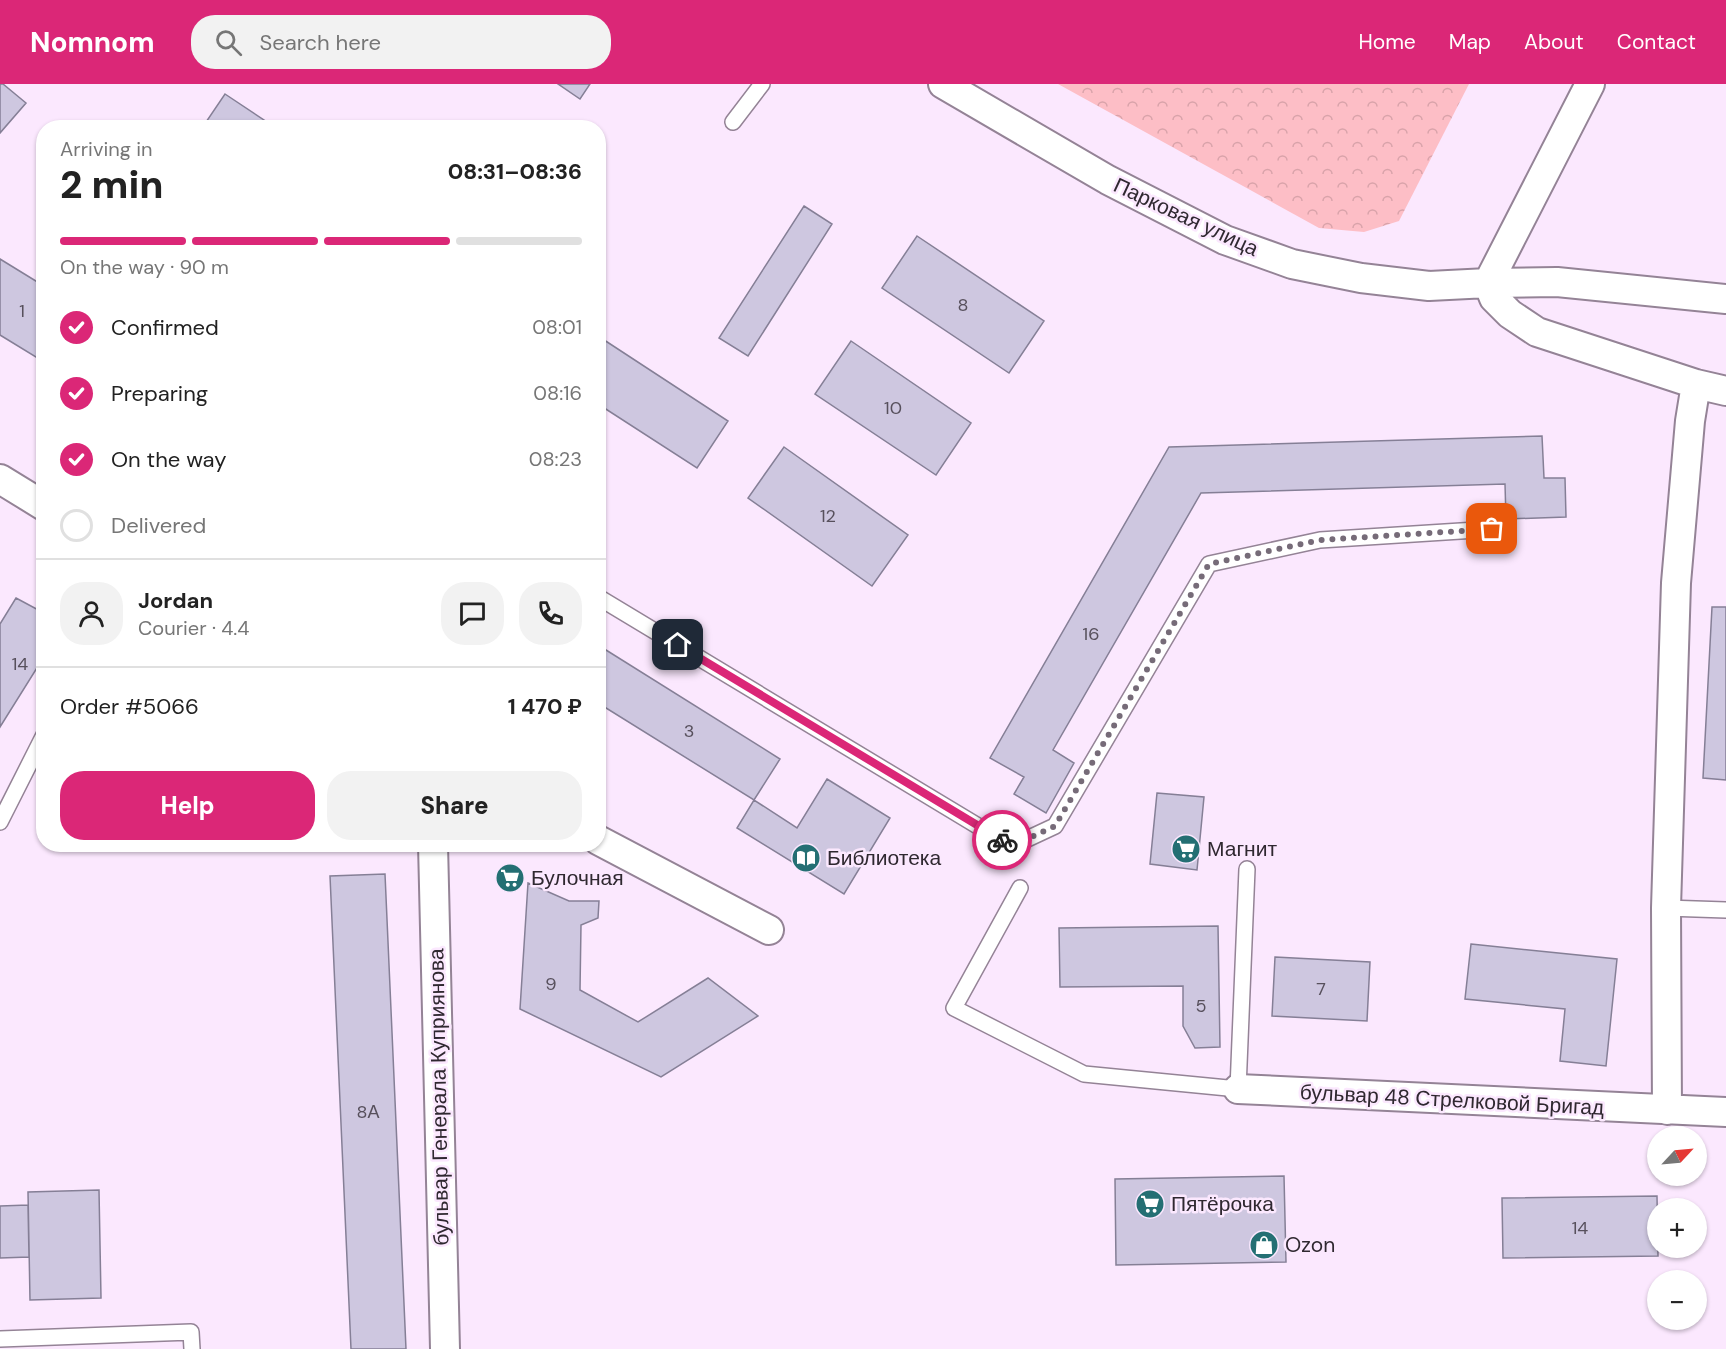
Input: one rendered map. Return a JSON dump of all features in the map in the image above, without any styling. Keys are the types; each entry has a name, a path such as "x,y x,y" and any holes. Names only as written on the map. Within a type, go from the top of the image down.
{"street":[{"name":"Парковая улица","path":"943,84 1108,180 1226,240 1292,264 1361,278 1430,286 1557,282 1726,299"},
{"path":"1590,84 1488,283 1494,298 1510,314 1537,332 1696,384 1726,391"},
{"path":"1696,384 1690,421 1676,583 1666,908 1667,1110 1726,1112"},
{"path":"0,479 36,501"},
{"path":"606,844 769,930"},
{"name":"бульвар Генерала Куприянова","path":"433,852 445,1349"},
{"name":"бульвар 48 Стрелковой Бригад","path":"1238,1089 1667,1110"}],"lane":[{"path":"733,122 762,84"},
{"path":"606,602 1001,840 1025,840 1055,826 1209,564 1320,540 1492,529"},
{"path":"0,822 36,751"},
{"path":"1020,888 954,1008 1084,1074 1238,1089 1247,868"},
{"path":"1666,908 1726,910"},
{"path":"0,1339 191,1332 192,1349"}],"green space":[{"path":"1058,84 1469,84 1399,221 1364,232 1319,228"}],"building":[{"path":"0,84 26,103 0,133"},
{"path":"558,84 590,84 580,99"},
{"path":"225,94 264,120 207,120"},
{"path":"804,206 832,224 748,356 719,338"},
{"path":"917,236 1044,321 1009,373 882,288"},
{"path":"0,259 36,281 36,357 0,335"},
{"path":"606,341 728,421 697,468 606,409"},
{"path":"851,341 971,423 936,475 815,394"},
{"path":"1542,436 1544,478 1565,478 1566,517 1506,519 1505,484 1201,493 1053,750 1074,763 1046,813 1014,794 1024,777 990,758 1169,447"},
{"path":"784,447 908,535 872,586 748,498"},
{"path":"16,598 36,609 36,669 0,727 0,624"},
{"path":"1712,607 1726,607 1726,780 1703,778"},
{"path":"606,650 780,759 754,800 606,708"},
{"path":"827,779 890,818 844,894 737,828 754,800 797,828"},
{"path":"1157,793 1204,797 1197,870 1150,864"},
{"path":"385,874 406,1349 351,1349 330,876"},
{"path":"528,883 569,901 599,901 598,918 581,925 580,990 638,1022 708,978 758,1016 661,1077 520,1009"},
{"path":"1218,926 1220,1047 1195,1048 1183,1026 1183,986 1060,987 1059,928"},
{"path":"1471,944 1617,959 1606,1066 1560,1061 1565,1009 1465,999"},
{"path":"1275,957 1370,962 1367,1021 1272,1016"},
{"path":"1284,1176 1286,1262 1116,1265 1115,1179"},
{"path":"99,1190 101,1298 30,1300 28,1192"},
{"path":"1657,1196 1657,1198 1647,1198 1647,1256 1503,1258 1502,1198"},
{"path":"28,1205 29,1257 0,1258 0,1206"}],"way so far":[{"path":"1002,840 1025,840 1055,826 1209,564 1320,540 1492,529"}],"place":[{"name":"Магнит","path":"1186,849"},
{"name":"Библиотека","path":"806,858"},
{"name":"Булочная","path":"510,878"},
{"name":"Пятёрочка","path":"1150,1204"},
{"name":"Ozon","path":"1264,1245"}],"route":[{"path":"678,645 1002,840"}]}
